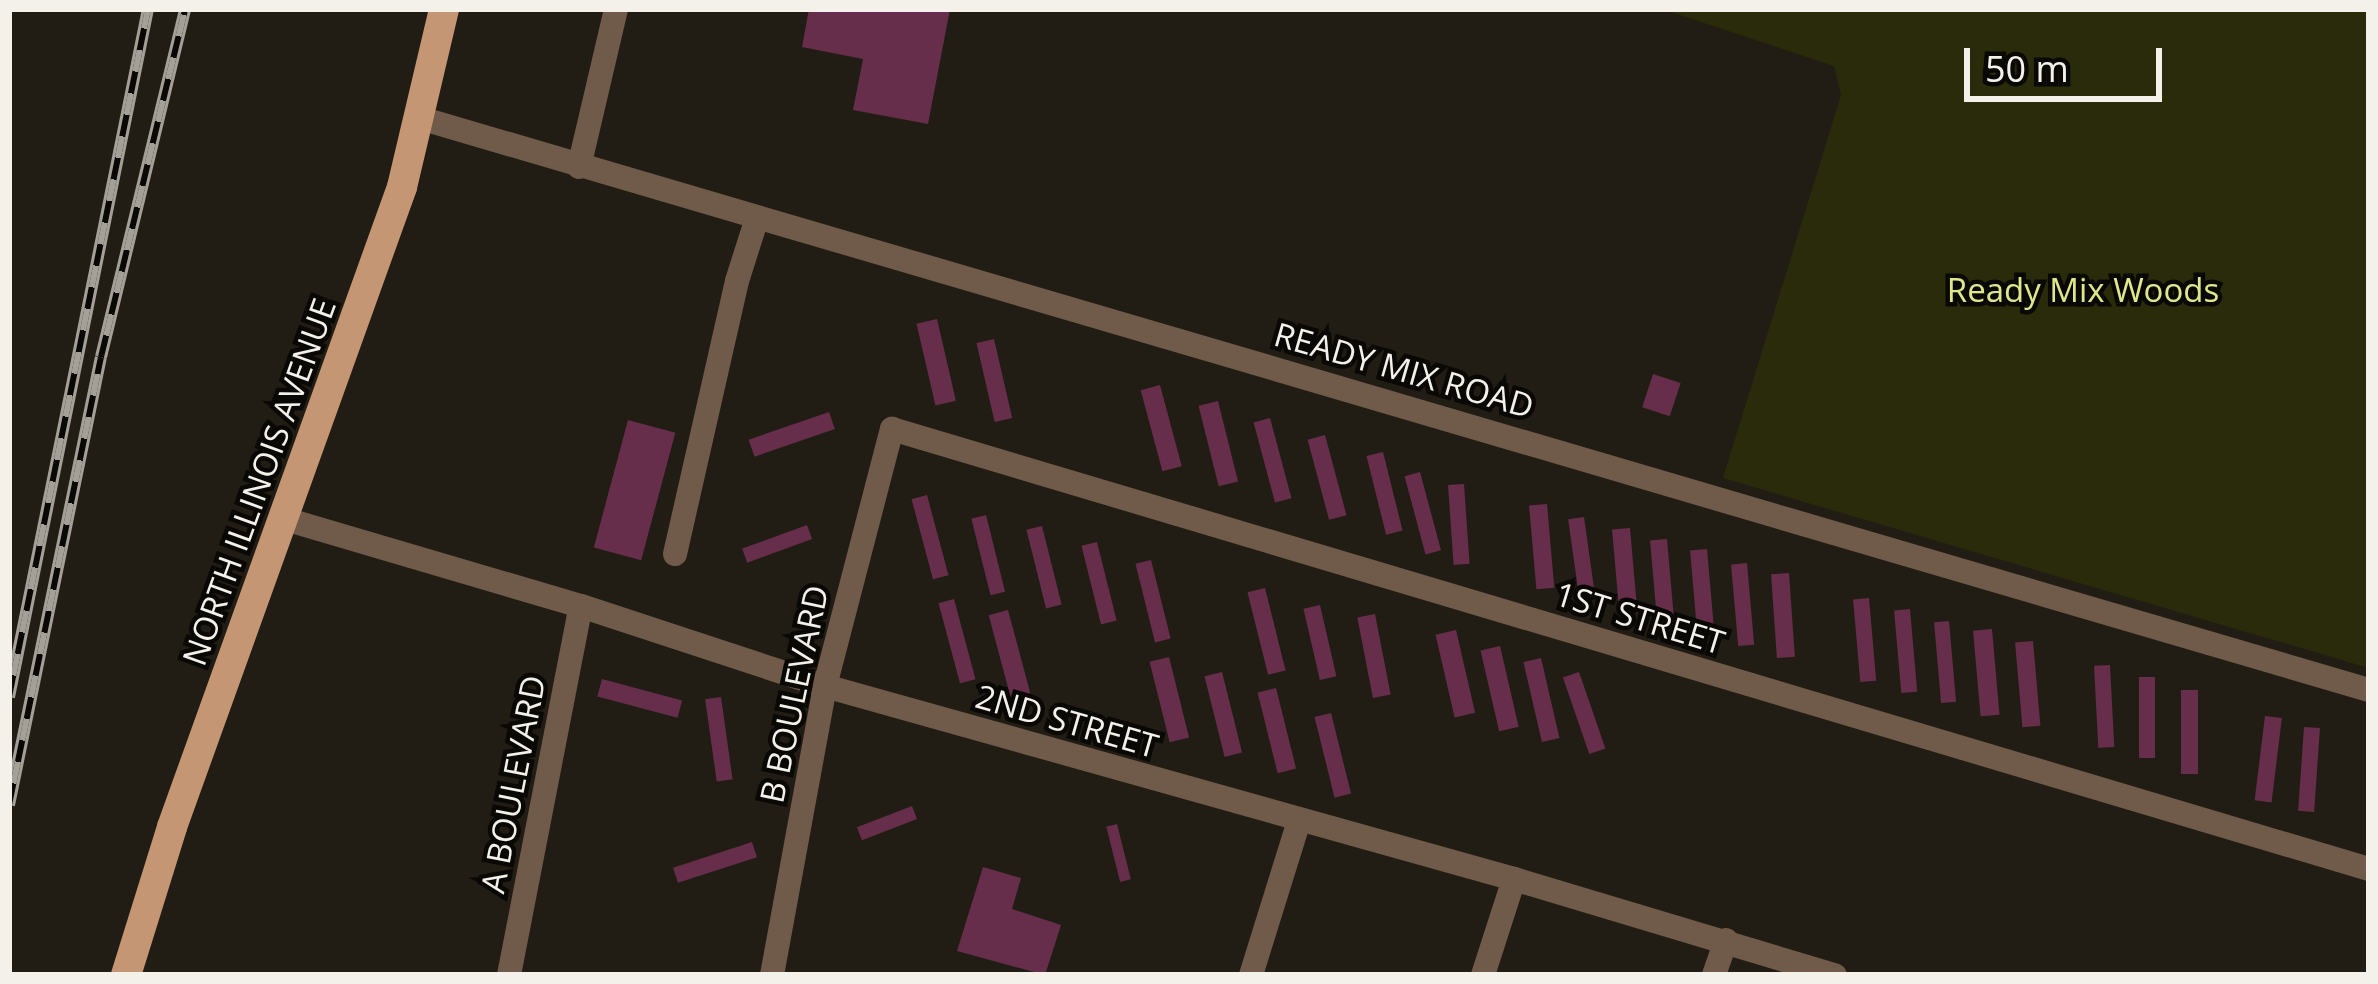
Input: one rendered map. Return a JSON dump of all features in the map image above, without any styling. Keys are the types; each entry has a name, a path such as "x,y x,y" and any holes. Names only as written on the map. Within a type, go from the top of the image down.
{"main road":[{"name":"NORTH ILLINOIS AVENUE","path":"126,975 172,827 402,187 444,9"}],"street":[{"path":"579,167 616,9"},
{"name":"READY MIX ROAD","path":"420,118 2369,690"},
{"path":"675,554 736,281 757,218"},
{"name":"B BOULEVARD","path":"772,975 825,686 892,429"},
{"name":"1ST STREET","path":"892,429 2369,869"},
{"name":"2ND STREET","path":"285,519 581,606 825,686 1514,879 1835,975"},
{"name":"A BOULEVARD","path":"509,975 581,606"},
{"path":"1251,975 1299,821"},
{"path":"1483,975 1514,879"},
{"path":"1714,975 1726,940"}],"green space":[{"name":"Ready Mix Woods","path":"1662,9 2369,9 2369,668 1723,478 1841,95 1834,66"}],"building":[{"path":"809,9 950,9 928,124 853,110 863,59 802,47"},
{"path":"937,319 956,401 935,406 917,324"},
{"path":"994,339 1012,418 995,422 976,343"},
{"path":"1653,374 1681,383 1670,416 1642,407"},
{"path":"1160,385 1182,466 1162,471 1141,390"},
{"path":"1218,401 1238,482 1219,486 1199,406"},
{"path":"829,412 835,429 754,457 749,440"},
{"path":"1270,418 1291,498 1275,503 1254,422"},
{"path":"628,420 675,433 641,560 594,548"},
{"path":"1325,435 1346,515 1329,520 1308,440"},
{"path":"1383,452 1403,531 1386,535 1367,456"},
{"path":"1420,472 1441,550 1426,554 1405,476"},
{"path":"1464,484 1470,564 1454,565 1448,485"},
{"path":"927,495 948,575 933,579 912,499"},
{"path":"1547,504 1554,588 1536,589 1529,506"},
{"path":"986,515 1005,592 991,595 971,519"},
{"path":"1584,517 1595,598 1580,600 1568,519"},
{"path":"807,525 812,539 747,563 742,549"},
{"path":"1042,526 1062,605 1046,608 1026,530"},
{"path":"1630,528 1637,613 1619,614 1612,530"},
{"path":"1667,539 1674,623 1657,624 1650,540"},
{"path":"1097,542 1117,621 1101,624 1081,546"},
{"path":"1707,549 1714,633 1697,634 1690,550"},
{"path":"1151,560 1171,639 1155,642 1135,564"},
{"path":"1747,563 1754,645 1738,646 1731,564"},
{"path":"1789,573 1795,657 1777,658 1771,574"},
{"path":"1265,588 1286,670 1268,675 1248,592"},
{"path":"1869,598 1876,681 1860,682 1853,599"},
{"path":"954,599 975,679 960,683 939,603"},
{"path":"1320,605 1336,676 1320,680 1303,609"},
{"path":"1910,609 1917,692 1901,693 1894,610"},
{"path":"1008,610 1030,693 1011,698 989,615"},
{"path":"1375,614 1391,694 1373,698 1357,617"},
{"path":"1949,621 1956,702 1941,703 1934,622"},
{"path":"1992,629 1999,715 1981,716 1973,631"},
{"path":"1456,630 1475,713 1455,718 1436,635"},
{"path":"2033,641 2040,726 2022,727 2015,643"},
{"path":"1500,646 1519,727 1499,731 1481,650"},
{"path":"1169,657 1189,738 1170,742 1150,662"},
{"path":"1541,658 1559,738 1542,742 1523,662"},
{"path":"2110,665 2114,747 2098,748 2094,666"},
{"path":"1222,672 1242,753 1225,757 1205,676"},
{"path":"1579,672 1605,749 1589,754 1563,678"},
{"path":"2139,677 2155,677 2155,758 2139,758"},
{"path":"602,679 682,700 678,718 597,696"},
{"path":"1276,688 1296,769 1278,773 1258,693"},
{"path":"2181,690 2198,690 2198,774 2181,774"},
{"path":"721,697 733,779 717,781 705,699"},
{"path":"1331,713 1351,794 1335,798 1315,717"},
{"path":"2265,716 2282,718 2272,802 2255,800"},
{"path":"2304,727 2320,728 2314,812 2298,811"},
{"path":"912,806 917,819 862,840 857,827"},
{"path":"1117,824 1131,879 1120,882 1106,827"},
{"path":"752,842 757,857 678,883 673,868"},
{"path":"983,867 1021,878 1012,909 1061,925 1045,975 957,951"}],"railway":[{"path":"9,697 148,9"},
{"path":"9,805 101,357 185,9"}]}
